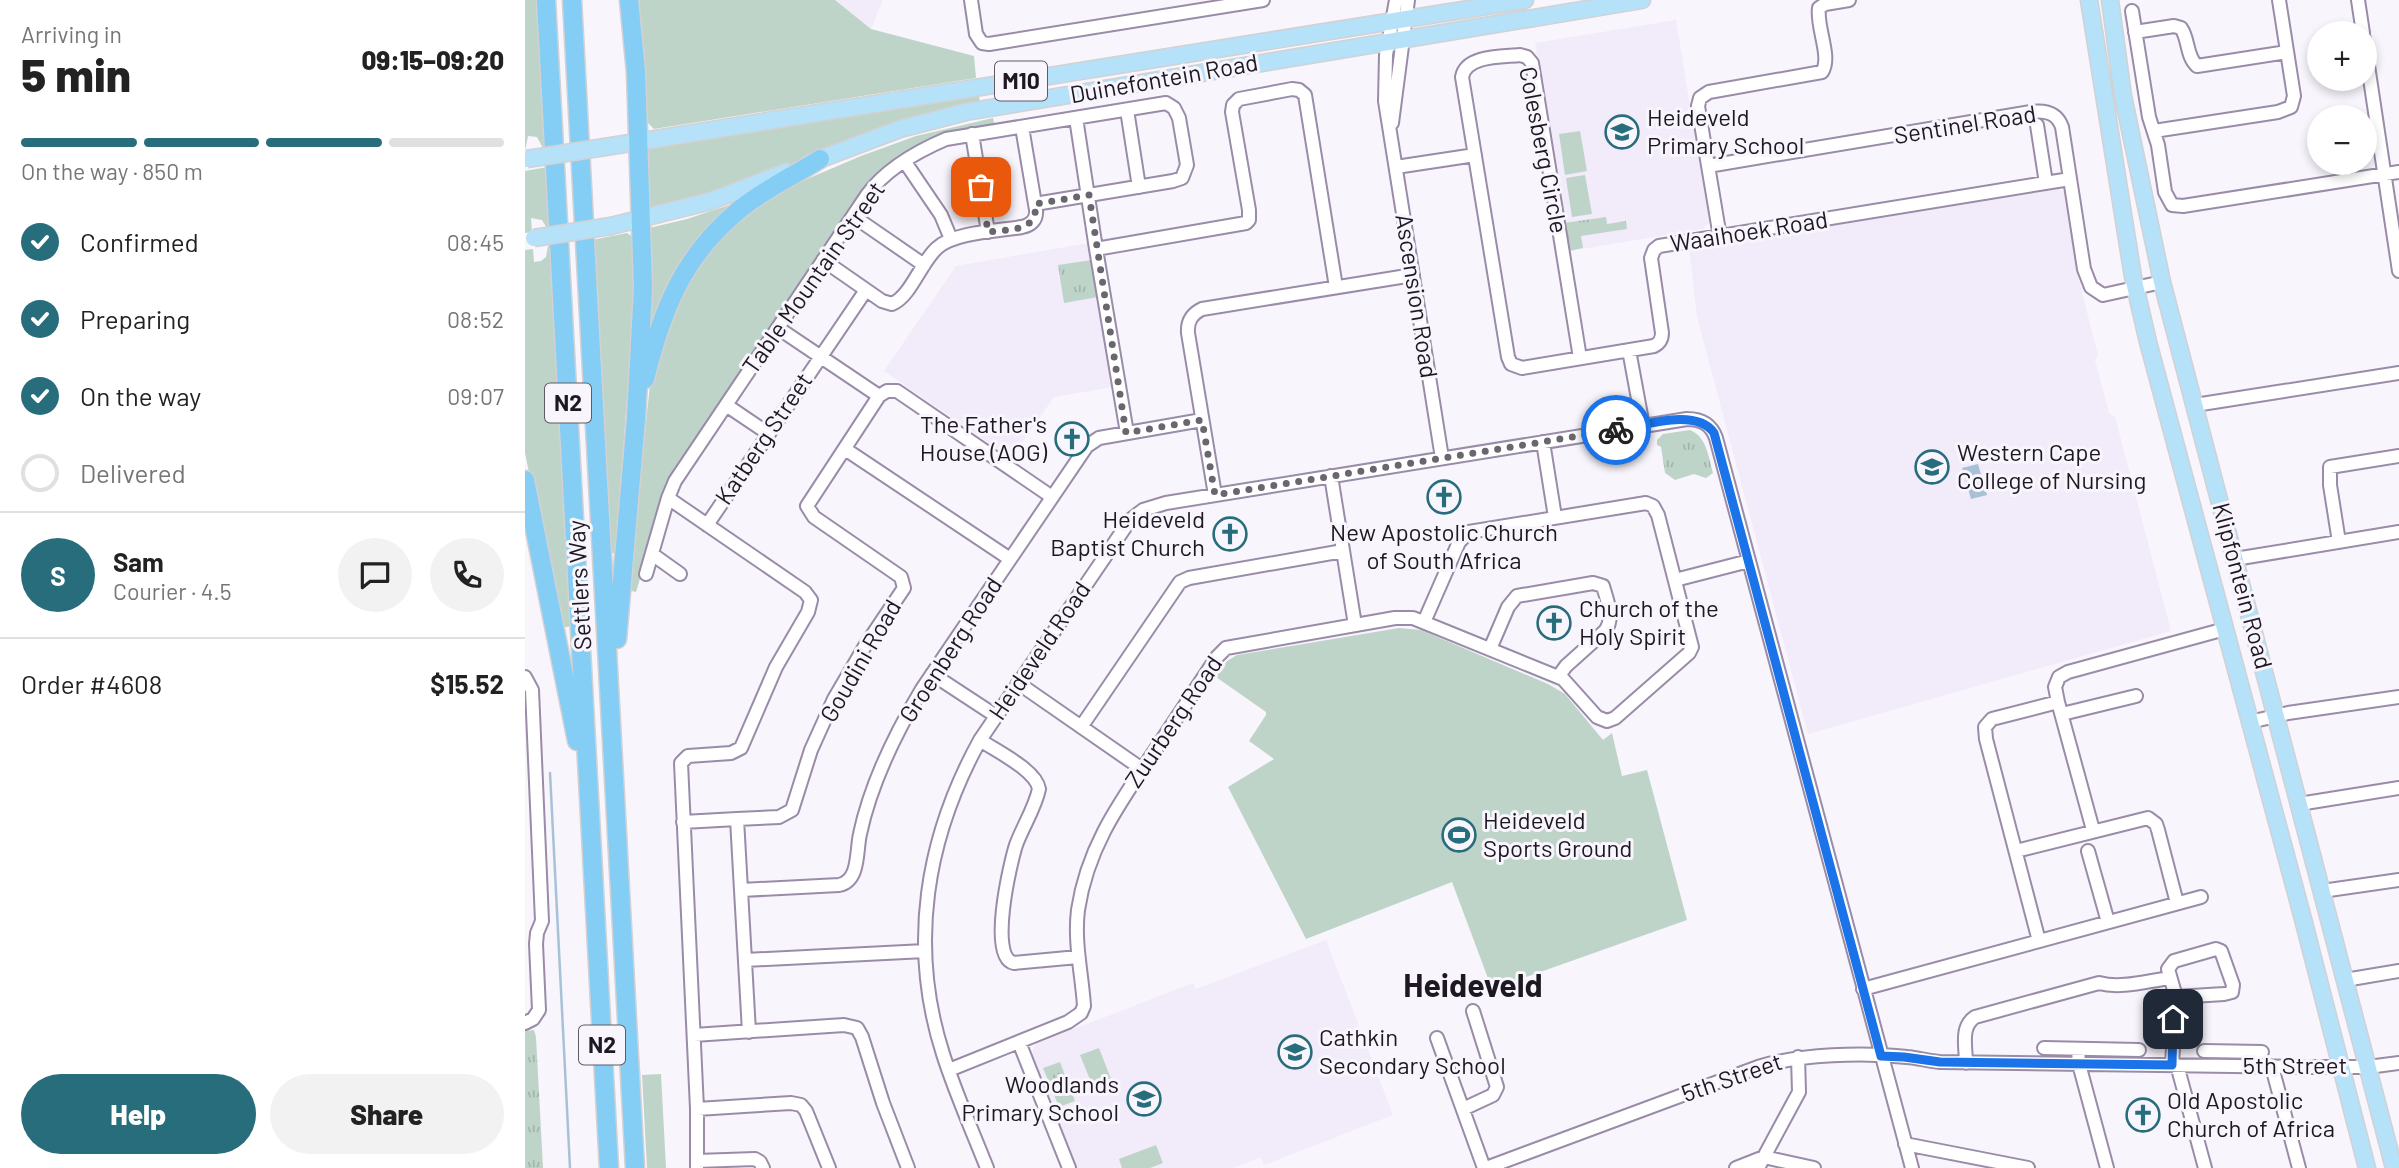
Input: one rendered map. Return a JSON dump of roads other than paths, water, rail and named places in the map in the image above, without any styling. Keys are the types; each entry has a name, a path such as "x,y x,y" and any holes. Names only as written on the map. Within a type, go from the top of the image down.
{"highway":[{"name":"Settlers Way","path":"546,0 609,1168"},
{"name":"Settlers Way","path":"572,0 635,1168"},
{"path":"613,733 620,597 636,419 643,288 636,72 629,0"},
{"path":"636,419 657,331 677,285 697,252 715,231 739,210 821,159"},
{"path":"525,480 589,806"},
{"path":"525,530 546,580"}],"main road":[{"name":"Duinefontein Road","path":"526,159 1525,0"},
{"name":"Duinefontein Road","path":"529,238 641,220 729,195 900,129 966,112 1642,0"},
{"name":"Klipfontein Road","path":"2089,0 2109,132 2148,342 2367,1168"},
{"name":"Klipfontein Road","path":"2110,0 2123,96 2162,282 2368,1067 2394,1151 2394,1168"}],"street":[{"path":"971,0 977,34 982,43 989,44 1257,1"},
{"path":"1396,0 1399,21"},
{"path":"1399,21 1408,0"},
{"path":"1720,237 1698,106 1700,98 1709,92 1822,72 1825,61 1818,18 1819,8 1849,0"},
{"path":"2154,131 2287,110 2293,105 2294,96 2279,0"},
{"path":"2358,0 2361,21"},
{"path":"2132,11 2149,117 2166,196 2172,205 2183,206 2399,172"},
{"name":"Ascension Road","path":"1399,21 1385,95 1442,458"},
{"path":"2135,32 2174,26 2181,28 2191,61 2197,66 2287,52"},
{"name":"Colesberg Circle","path":"1513,366 1508,358 1462,77 1464,69 1474,62 1525,56 1532,65 1580,358"},
{"path":"1096,249 1246,223 1249,220 1249,210 1233,105 1243,98 1299,90 1306,98 1336,287"},
{"path":"2372,91 2399,271"},
{"name":"Table Mountain Street","path":"646,574 675,481 873,187 905,162 937,143 972,134 1166,103 1174,108 1179,118 1187,165 1185,175 1173,181 1139,187"},
{"path":"1035,204 1139,187 1127,110"},
{"name":"Sentinel Road","path":"1708,166 2039,111 2051,113 2060,123 2084,269 2091,287 2103,295 2162,282"},
{"path":"1076,118 1126,433"},
{"path":"2037,125 2046,183"},
{"path":"823,260 885,303 895,303 901,299 938,246 951,239 1032,223 1037,215 1022,127"},
{"path":"972,134 988,232"},
{"path":"1396,167 1475,155"},
{"path":"905,162 941,215 951,239"},
{"name":"Waaihoek Road","path":"1513,366 1522,368 1654,346 1662,338 1651,261 1654,250 1660,246 2070,179"},
{"path":"853,216 924,265"},
{"path":"1215,495 1188,328 1189,320 1195,313 1202,309 1413,275"},
{"path":"778,328 820,356 866,290"},
{"path":"1629,350 1643,426"},
{"name":"Katberg Street","path":"683,822 681,769 684,758 731,753 741,748 776,667 811,605 809,595 707,525 820,356 879,397"},
{"path":"2195,405 2399,373"},
{"path":"879,397 887,391 897,391 1052,497"},
{"name":"Goudini Road","path":"737,819 779,817 792,810 807,761 834,699 904,588 903,579 814,517 808,510 810,500 879,397"},
{"path":"726,405 769,434"},
{"name":"Heideveld Road","path":"987,1168 949,1070 932,1014 925,951 930,876 936,847 961,777 980,740 1130,520 1143,510 1155,506 1215,495 1692,419 1702,421 1712,429 1716,438 1912,1168"},
{"name":"Groenberg Road","path":"742,890 839,885 850,879 854,873 860,833 877,778 897,731 932,674 1091,442 1099,438 1202,420"},
{"path":"1543,442 1555,517"},
{"path":"845,449 1010,559"},
{"path":"2339,542 2330,485 2330,467 2399,456"},
{"path":"1331,476 1355,625"},
{"path":"668,498 707,525"},
{"path":"1424,622 1459,542 1475,530 1642,503 1651,504 1658,515 1675,580 1749,561"},
{"path":"2235,559 2399,532"},
{"path":"1081,727 1180,582 1189,578 1343,551"},
{"path":"652,554 680,574"},
{"name":"Zuurberg Road","path":"949,1070 1068,1022 1081,1013 1083,999 1078,957 1078,911 1092,854 1102,832 1142,769 1217,657 1226,648 1404,618 1424,622 1558,677 1574,690 1597,718 1607,721 1615,718 1691,650 1692,643 1675,580"},
{"path":"1490,649 1508,607 1517,596 1600,584 1603,586 1610,613 1610,624 1558,677"},
{"path":"2093,830 2060,708 2056,682 2063,674 2225,629"},
{"path":"932,674 996,716"},
{"path":"525,677 532,690 530,761 539,846 542,921 531,934 539,1010 533,1019 525,1023"},
{"path":"1019,683 1142,769"},
{"path":"2039,941 1985,727 1992,719 2136,695"},
{"path":"2250,722 2399,697"},
{"path":"980,740 1031,774 1039,789 1018,840 1009,874 1004,904 1002,947 1005,957 1014,963 1078,957"},
{"path":"2299,804 2399,788"},
{"path":"2016,851 2148,818 2153,820 2158,830 2177,903"},
{"path":"749,1032 737,819 683,822 694,1035 697,1165 755,1159 763,1168"},
{"path":"525,847 539,846"},
{"path":"2088,851 2108,922"},
{"path":"2322,891 2399,880"},
{"path":"1863,989 2201,897"},
{"path":"2176,996 2224,995 2232,992 2233,985 2221,951 2216,949 2174,961 2168,969 2176,996 2175,1065 2205,1168"},
{"path":"746,960 925,951"},
{"path":"2346,980 2399,971"},
{"path":"1966,1063 1967,1023 1975,1017 2098,983 2114,987 2170,978"},
{"path":"1463,1109 1493,1094 1497,1087 1473,1011"},
{"path":"694,1035 845,1025 856,1028 862,1037 908,1168"},
{"path":"1437,1038 1485,1168"},
{"path":"1019,1042 1069,1168"},
{"path":"2044,1048 2139,1050"},
{"path":"2078,1049 2079,1064 2107,1168"},
{"path":"2204,1051 2262,1052"},
{"path":"2228,1066 2229,1051"},
{"name":"5th Street","path":"1485,1168 1758,1067 1798,1057 1881,1056 1966,1063 2272,1067 2368,1067 2399,1063"},
{"path":"1761,1163 1798,1092 1798,1057"},
{"path":"2272,1067 2299,1168"},
{"path":"697,1109 792,1103 801,1105 806,1111 829,1168"},
{"path":"1905,1144 2005,1166 2028,1168"},
{"path":"1735,1168 1761,1163 1814,1168"}],"water":[{"path":"1978,464 1987,495 1971,499 1962,468"}],"waterway":[{"path":"550,773 570,1168"}],"place":[{"name":"Heideveld Primary School","path":"1622,132"},
{"name":"The Father's House (AOG)","path":"1072,439"},
{"name":"Western Cape College of Nursing","path":"1932,467"},
{"name":"New Apostolic Church of South Africa","path":"1444,497"},
{"name":"Heideveld Baptist Church","path":"1230,534"},
{"name":"Church of the Holy Spirit","path":"1554,623"},
{"name":"Heideveld Sports Ground","path":"1459,835"},
{"name":"Cathkin Secondary School","path":"1295,1052"},
{"name":"Woodlands Primary School","path":"1144,1099"},
{"name":"Old Apostolic Church of Africa","path":"2143,1115"}],"district":[{"name":"Heideveld","path":"1473,986"}]}
